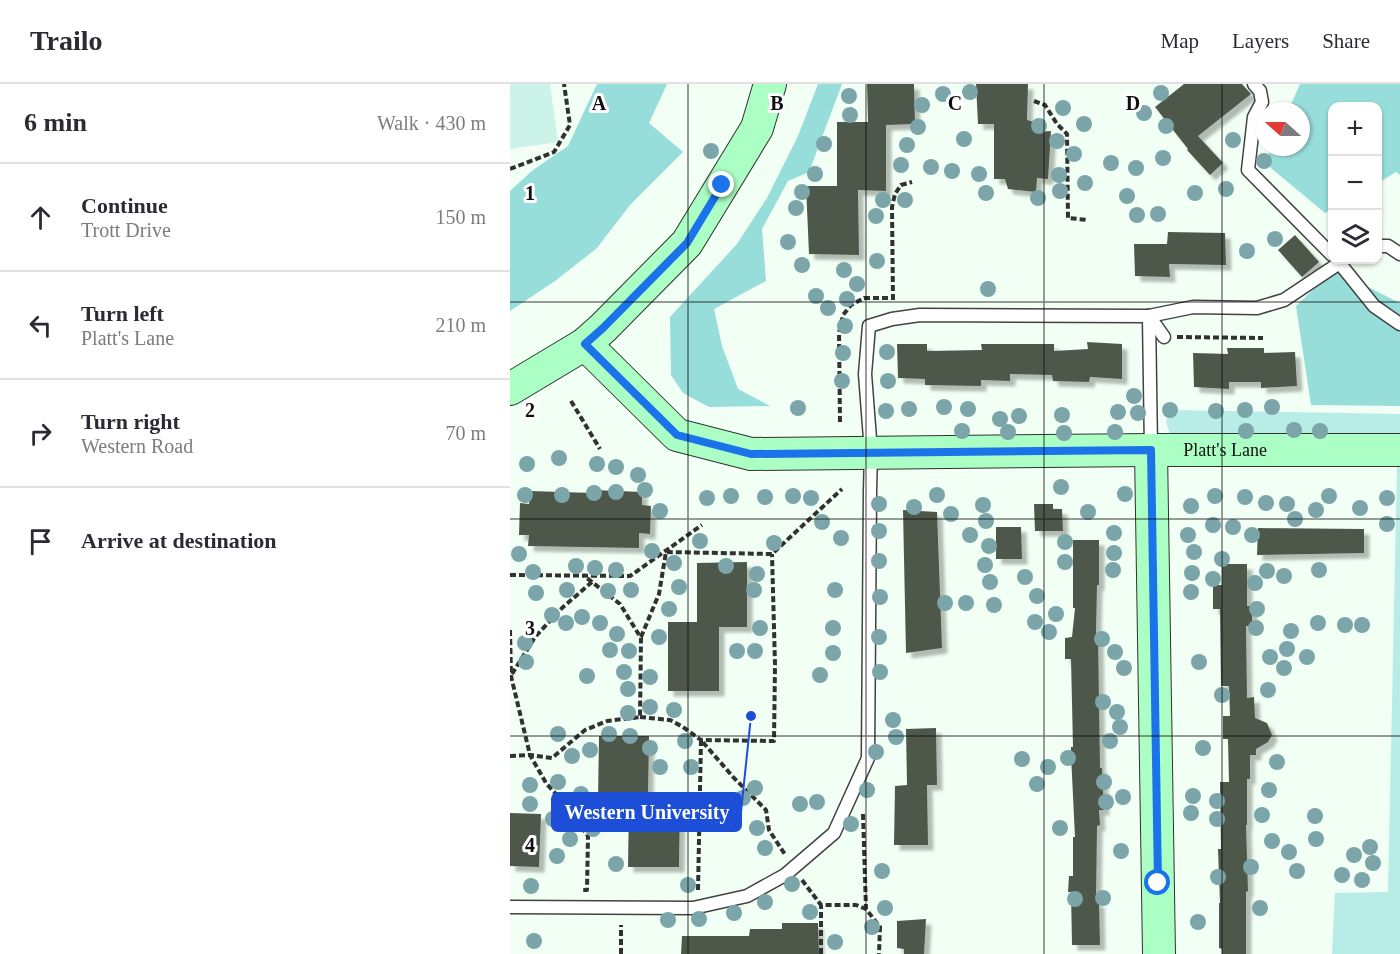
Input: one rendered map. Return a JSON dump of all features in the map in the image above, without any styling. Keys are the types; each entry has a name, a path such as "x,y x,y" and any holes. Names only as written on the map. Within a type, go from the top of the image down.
{"street":[{"path":"510,389 585,344 687,243 757,128 770,84"},
{"name":"Platt's Lane","path":"585,344 677,435 751,454 1400,450"},
{"path":"1151,450 1159,954"}],"lane":[{"path":"1260,86 1262,102 1254,117 1248,170 1328,249"},
{"path":"1382,246 1388,246 1400,254"},
{"path":"510,907 693,908 747,896 785,875 834,833 868,758 871,452 865,374 869,326 892,319 920,315 1149,316 1193,307 1257,308 1284,300 1331,264"},
{"path":"1342,264 1374,306 1400,324"},
{"path":"1149,316 1164,337"},
{"path":"1149,316 1151,450"}],"path":[{"path":"510,169 554,152 570,125 564,84"},
{"path":"1034,101 1045,105 1067,134 1068,218 1088,220"},
{"path":"892,319 892,207 895,194 901,185 912,182"},
{"path":"840,422 839,333 843,315 851,305 864,298 893,298"},
{"path":"1164,337 1263,338"},
{"path":"571,401 600,449"},
{"path":"666,552 772,554 842,489"},
{"path":"510,575 630,576 702,525"},
{"path":"640,717 641,638 659,594 666,552"},
{"path":"701,740 774,741 775,665 772,554"},
{"path":"583,574 620,604 641,638"},
{"path":"511,676 535,637 562,608 592,582"},
{"path":"510,630 511,676 530,755 546,783 588,836 587,890"},
{"path":"510,756 530,755 552,758 585,730 607,721 640,717 670,720 683,727 701,740 766,810 768,830 821,905 821,954"},
{"path":"699,890 701,740"},
{"path":"863,814 866,909"},
{"path":"821,905 856,905 866,909 880,927 879,954"},
{"path":"621,925 621,954"}],"shaded area":[{"path":"510,84 550,84 558,142 510,149"},
{"path":"597,84 667,84 649,123 683,152 630,205 597,248 555,281 510,311 510,191 533,170 568,146"},
{"path":"818,84 842,84 809,172 788,181 762,229 766,281 714,309 722,346 738,389 770,406 709,407 683,393 671,375 670,317 737,244 767,198 798,136"},
{"path":"1300,84 1400,84 1400,175 1396,172 1382,181 1382,102 1328,102 1328,211 1325,213 1265,163 1268,156 1310,156 1310,102 1292,102"},
{"path":"1334,270 1400,303 1400,406 1311,405 1296,306"},
{"path":"1169,410 1400,414 1400,437 1171,437 1166,422"},
{"path":"1397,466 1400,468 1400,954 1332,954 1335,893 1388,892"}],"building":[{"path":"867,84 914,84 915,124 886,125 886,191 858,190 859,255 809,254 806,186 837,186 837,122 868,122"},
{"path":"976,84 1028,84 1027,120 1034,122 1035,132 1051,131 1048,179 1037,178 1036,192 1008,189 1005,179 994,179 994,124 978,124"},
{"path":"1184,84 1242,84 1251,94 1198,136 1223,163 1210,175 1187,150 1155,107"},
{"path":"1168,232 1225,233 1226,265 1169,264 1170,277 1135,276 1134,244 1167,244"},
{"path":"1295,235 1319,262 1302,277 1278,250"},
{"path":"1087,342 1122,344 1122,379 1090,377 1089,382 1053,381 1052,375 1010,374 1010,381 981,380 981,386 925,385 925,379 898,378 897,344 927,344 927,351 982,350 981,344 1054,344 1054,351 1088,349"},
{"path":"1227,348 1264,348 1264,353 1295,352 1297,386 1261,388 1261,382 1229,382 1229,389 1194,387 1193,353 1228,354"},
{"path":"593,490 642,492 642,505 651,506 650,534 639,533 639,548 528,546 529,535 519,535 520,503 529,504 530,491 593,493"},
{"path":"1034,504 1053,504 1053,509 1062,509 1063,531 1035,531"},
{"path":"903,510 937,512 942,648 906,653"},
{"path":"996,527 1021,527 1022,559 996,559"},
{"path":"1258,528 1364,529 1364,553 1257,555"},
{"path":"1073,540 1099,540 1096,634 1098,634 1100,768 1102,768 1104,810 1099,810 1100,825 1097,826 1096,902 1099,902 1100,945 1072,945 1071,892 1068,892 1069,876 1073,876 1073,837 1075,837 1071,755 1071,747 1073,747 1071,659 1065,659 1065,638 1072,637 1075,608 1073,608"},
{"path":"747,562 747,627 719,627 719,691 668,691 668,622 697,622 697,563"},
{"path":"1222,564 1247,564 1247,606 1252,606 1252,626 1246,626 1247,698 1254,697 1255,718 1267,723 1272,735 1268,742 1256,749 1256,755 1250,755 1250,779 1247,779 1246,954 1222,954 1222,949 1219,948 1220,782 1229,782 1228,739 1223,739 1223,716 1230,716 1229,686 1221,686 1220,609 1213,609 1213,585 1222,585"},
{"path":"936,728 937,785 927,785 928,845 894,845 895,786 907,785 906,729"},
{"path":"599,736 649,736 648,798 680,799 679,867 628,867 629,802 598,802"},
{"path":"510,813 541,814 539,867 510,866"},
{"path":"926,919 924,954 904,954 904,949 897,948 897,921"},
{"path":"782,923 818,923 819,954 681,954 682,936 749,936 750,929 782,929"}],"place":[{"name":"Western University","path":"751,716"}],"route":[{"path":"722,185 687,243 585,344 677,435 751,454 1151,450 1158,883"}]}
